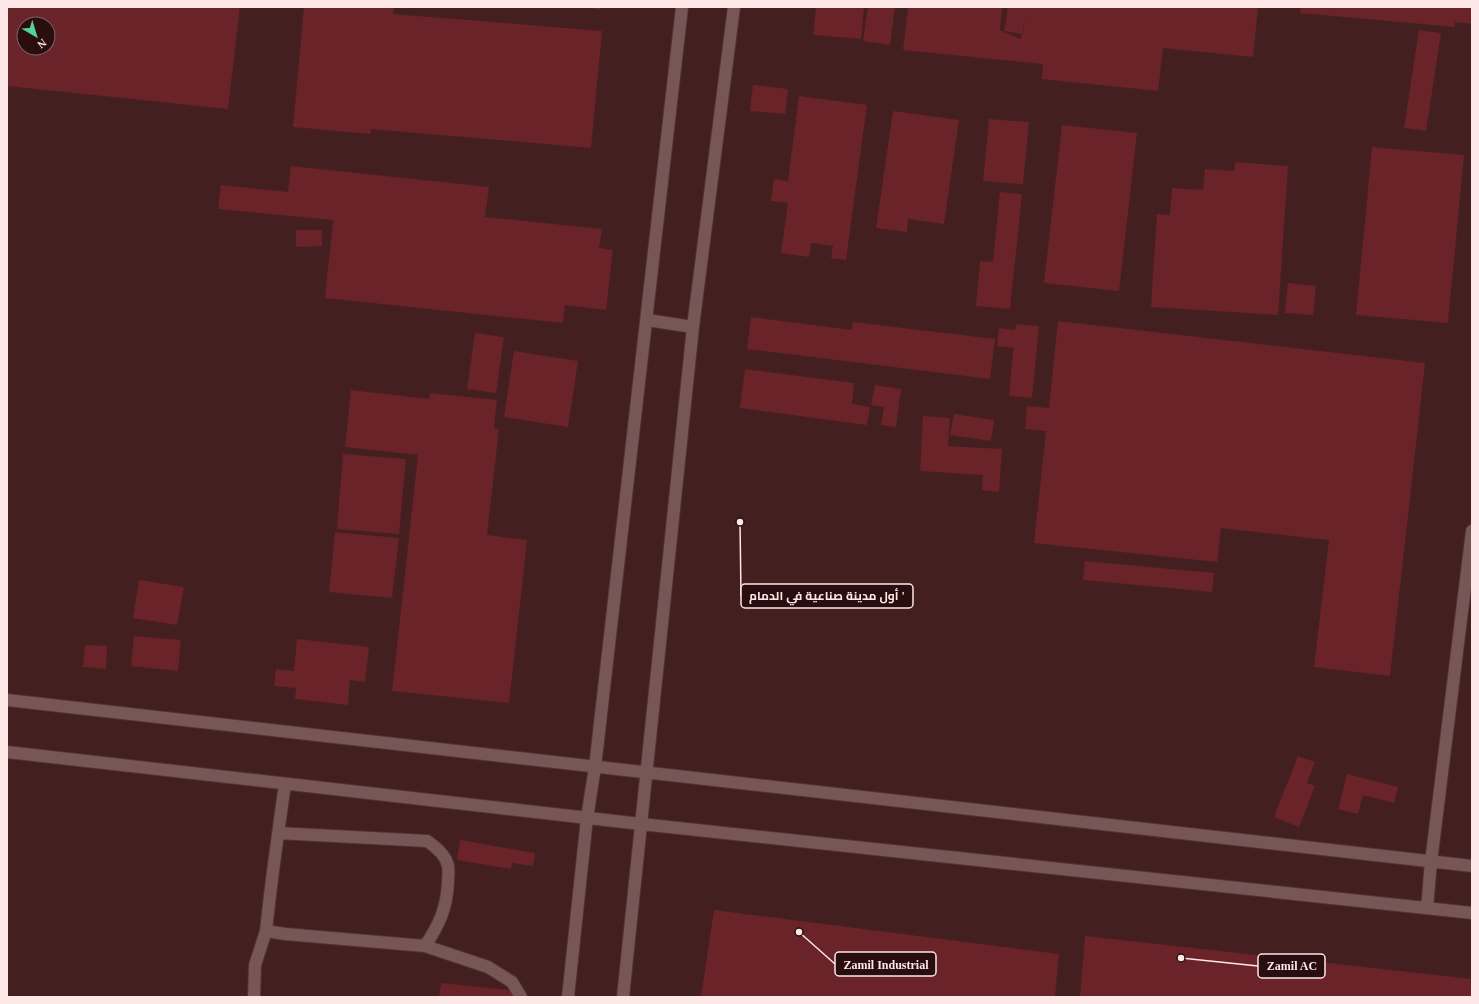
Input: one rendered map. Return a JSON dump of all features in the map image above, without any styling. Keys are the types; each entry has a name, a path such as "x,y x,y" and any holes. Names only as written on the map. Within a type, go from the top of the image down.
{"street":[{"path":"568,997 587,818 595,767 682,7"},
{"path":"622,997 693,327 734,7"},
{"path":"647,320 693,327"},
{"path":"1427,908 1431,862 1472,531"},
{"path":"7,700 1472,866"},
{"path":"7,752 641,824 1472,913"},
{"path":"254,997 255,965 266,931 285,784"},
{"path":"278,833 427,841 437,847 444,856 448,867 447,896 442,917 425,946"},
{"path":"266,931 285,934 425,946 488,967 512,982 521,997"}],"shaded area":[{"path":"7,7 1472,7 1472,997 7,997"}],"building":[{"path":"7,7 240,7 228,109 7,86"},
{"path":"304,7 394,7 393,14 602,31 591,148 371,129 371,134 293,127"},
{"path":"586,7 600,7 600,10"},
{"path":"816,7 864,7 861,39 813,35"},
{"path":"868,7 895,7 890,45 863,41"},
{"path":"908,7 1002,7 1000,30 1020,39 1023,32 1025,15 1022,34 1004,31 1008,7 1258,7 1253,57 1163,48 1158,91 1042,79 1043,64 903,50"},
{"path":"1301,7 1472,7 1472,24 1455,22 1455,27 1300,13"},
{"path":"1419,30 1441,33 1426,131 1404,128"},
{"path":"753,85 788,89 785,114 750,111"},
{"path":"799,96 867,105 846,260 831,258 833,246 811,243 809,257 781,253 788,203 771,201 774,179 788,181"},
{"path":"893,111 959,120 944,224 908,219 907,232 876,228"},
{"path":"989,119 1029,122 1023,184 983,181"},
{"path":"1062,125 1137,133 1119,291 1044,283"},
{"path":"1372,147 1464,155 1448,323 1356,315"},
{"path":"1235,162 1288,166 1278,315 1151,307 1157,214 1170,215 1172,188 1203,190 1205,169 1234,171"},
{"path":"291,166 489,187 485,217 602,229 599,248 613,250 606,310 565,305 563,323 325,298 333,220 218,209 221,185 288,192"},
{"path":"1000,192 1022,194 1010,309 976,306 980,261 993,262"},
{"path":"296,230 322,230 322,246 296,247"},
{"path":"1288,283 1316,286 1313,315 1285,313"},
{"path":"751,317 852,330 853,322 995,339 990,379 747,349"},
{"path":"1058,321 1425,363 1390,676 1314,667 1329,540 1221,528 1217,562 1034,543 1046,431 1025,429 1027,406 1049,408"},
{"path":"1016,324 1039,326 1032,398 1009,396 1014,342 1013,348 997,346 999,328 1015,330"},
{"path":"475,333 504,337 496,393 467,389"},
{"path":"514,351 578,361 568,427 504,417"},
{"path":"745,369 854,383 852,404 870,407 867,425 740,408"},
{"path":"875,385 901,389 896,427 881,425 884,407 871,405"},
{"path":"351,390 429,399 430,393 497,400 494,428 499,429 487,535 527,540 509,703 392,691 418,455 345,447"},
{"path":"954,414 994,420 991,441 950,435"},
{"path":"923,416 950,418 948,446 1002,449 999,492 982,490 983,475 920,471"},
{"path":"343,454 406,459 399,534 337,529"},
{"path":"335,532 399,538 392,598 329,592"},
{"path":"1085,561 1214,573 1212,592 1083,580"},
{"path":"139,580 184,587 177,625 133,618"},
{"path":"134,636 181,640 178,671 131,666"},
{"path":"297,639 369,647 365,682 350,680 348,705 295,699 296,688 274,686 276,669 294,671"},
{"path":"85,645 107,646 106,669 83,667"},
{"path":"1298,756 1315,762 1307,783 1315,786 1299,827 1274,817"},
{"path":"1347,774 1398,787 1394,803 1363,795 1358,814 1338,809"},
{"path":"460,840 535,853 533,866 512,863 511,869 457,860"},
{"path":"714,910 1059,954 1055,997 701,997"},
{"path":"1085,936 1472,979 1472,997 1080,997"},
{"path":"441,983 517,991 516,997 439,997"}],"place":[{"name":"أول مدينة صناعية في الدمام '","path":"740,522"},
{"name":"Zamil Industrial","path":"799,932"},
{"name":"Zamil AC","path":"1181,958"}]}
